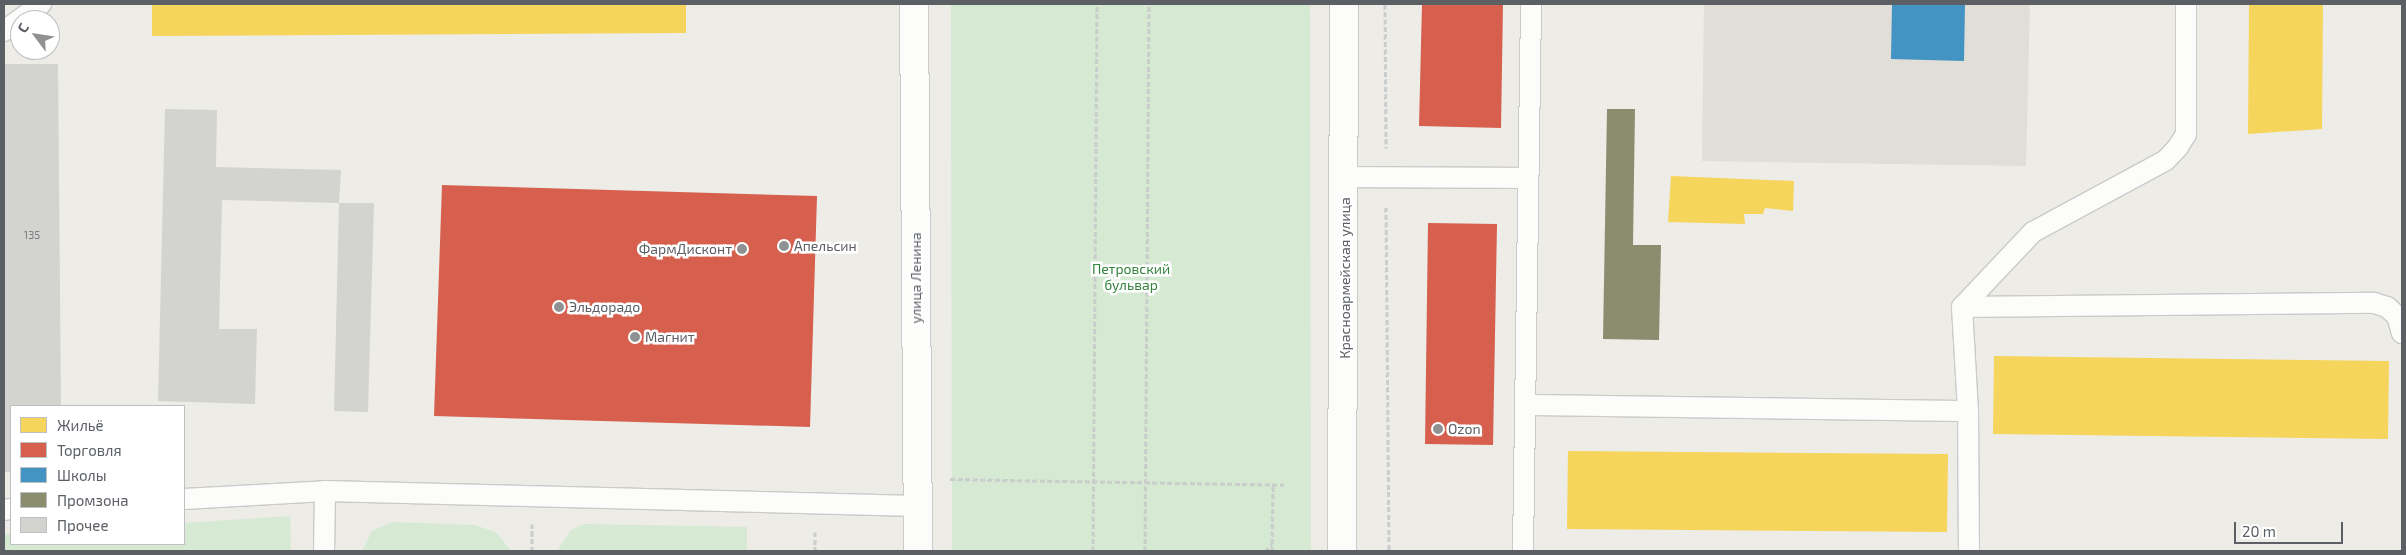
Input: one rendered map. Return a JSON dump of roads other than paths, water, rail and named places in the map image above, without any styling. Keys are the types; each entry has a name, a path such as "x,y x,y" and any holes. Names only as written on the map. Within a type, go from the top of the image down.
{"main road":[{"name":"улица Ленина","path":"914,4 918,551"},
{"name":"Красноармейская улица","path":"1342,551 1346,177 1344,4"}],"lane":[{"path":"4,31 41,4"},
{"path":"1523,551 1531,4"},
{"path":"1969,551 1968,411 1962,307 2033,232 2166,160 2178,147 2186,134 2186,4"},
{"path":"1346,177 1528,178"},
{"path":"1962,307 2374,304 2388,308 2397,316 2402,333"},
{"path":"1525,406 1968,411"},
{"path":"324,551 325,491"},
{"path":"185,499 325,491 492,497 917,506"}],"place":[{"name":"Апельсин","path":"784,246"},
{"name":"ФармДисконт","path":"742,249"},
{"name":"Эльдорадо","path":"559,307"},
{"name":"Магнит","path":"635,337"},
{"name":"Ozon","path":"1438,429"}],"park label":[{"name":"Петровский бульвар","path":"1131,278"}]}
